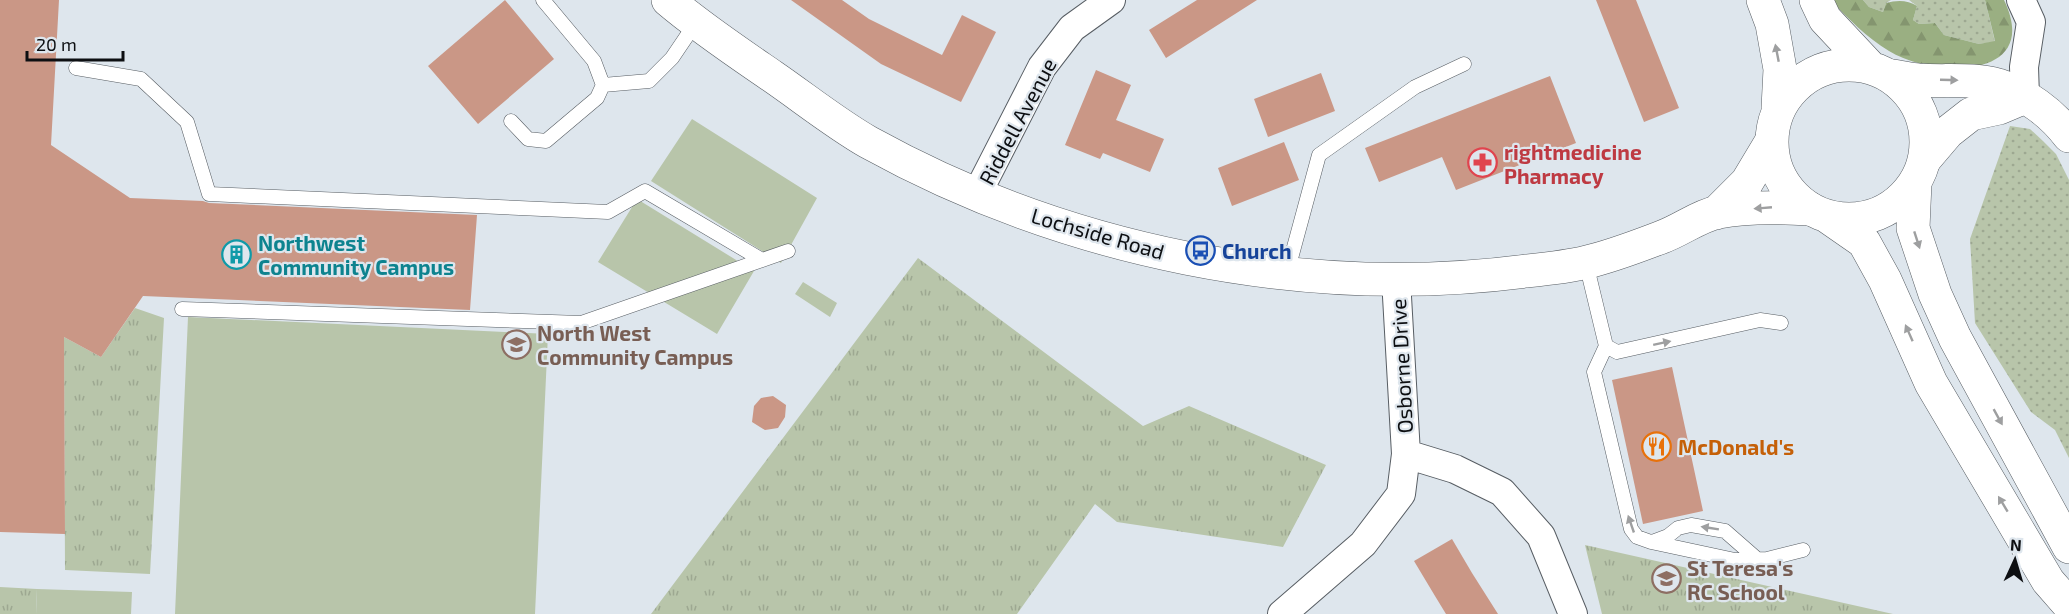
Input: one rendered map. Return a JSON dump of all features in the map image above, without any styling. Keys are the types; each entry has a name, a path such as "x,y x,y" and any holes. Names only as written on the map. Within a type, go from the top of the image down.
{"main road":[{"name":"Lochside Road","path":"669,0 695,24 866,141 921,169 977,194 1083,232 1137,246 1237,266 1287,273 1396,279 1523,272 1586,263 1667,235 1716,213 1771,207 1819,213"},
{"path":"1763,0 1772,24 1780,69 1779,108"},
{"path":"1816,0 1825,20 1880,71 1908,90 1920,109 1926,133 1913,228 1935,294 1954,338 2069,547"},
{"path":"2066,125 2025,97 1996,84 1918,80 1844,64 1819,70 1803,79 1789,92 1779,108 1773,125 1771,142 1776,169 1790,192 1864,242 1885,280 1931,383 2048,581 2069,605"},
{"path":"1819,213 1851,219 1874,215 1898,202 1948,132 1971,114 1999,108 2025,97"},
{"name":"Lochside Road","path":"1716,213 1747,182 1771,142"}],"street":[{"name":"Riddell Avenue","path":"977,194 1042,67 1072,28 1111,0"},
{"path":"2020,0 2031,22 2024,67 2025,97"},
{"name":"Osborne Drive","path":"1282,614 1364,544 1401,494 1406,454 1396,279"},
{"name":"Osborne Drive","path":"1406,454 1455,469 1502,492 1541,536 1573,614"}],"lane":[{"path":"511,121 528,139 546,141 597,98 603,85 594,61 543,0"},
{"path":"603,85 649,81 672,58 695,24"},
{"path":"1287,273 1320,155 1414,87 1464,64"},
{"path":"76,68 141,79 175,110 187,122 209,194 608,212 645,192 762,260"},
{"path":"183,309 581,324 788,251"},
{"path":"1586,263 1606,346 1594,372 1631,528 1637,537 1735,560 1767,559 1803,550"},
{"path":"1606,346 1617,352 1760,320 1781,323"},
{"path":"1651,542 1668,537 1678,528 1690,525 1725,531 1757,559"}],"green space":[{"path":"1830,0 1863,0 1869,7 1883,12 1886,3 1898,1 1910,3 1917,6 1913,20 1919,24 1935,23 1944,35 1979,44 1995,41 1985,0 2004,0 2012,27 2009,46 1996,59 1978,66 1955,68 1931,66 1908,60 1881,46"},
{"path":"1863,0 1891,0 1886,3 1883,12 1869,7"},
{"path":"1909,0 1985,0 1995,42 1979,44 1944,35 1935,23 1919,24 1913,20 1917,6"},
{"path":"692,119 817,198 781,263 651,181"},
{"path":"2010,126 2030,129 2056,154 2069,180 2069,458 2055,430 2031,412 1975,323 1970,239"},
{"path":"637,199 754,271 717,334 598,262"},
{"path":"918,258 1143,426 1189,406 1326,465 1283,547 1117,522 1095,504 1017,614 651,614"},
{"path":"803,282 837,303 830,317 795,294"},
{"path":"135,308 164,318 150,574 65,570 64,342 61,341 64,337 101,357"},
{"path":"188,317 548,334 535,614 175,614"},
{"name":"St Teresa's RC School","path":"1585,545 1893,614 1602,614"},
{"path":"0,587 37,589 36,614 0,614"},
{"path":"37,589 132,592 131,614 36,614"}],"building":[{"name":"Northwest Community Campus","path":"0,0 59,0 51,145 130,198 477,215 470,310 143,296 101,357 64,337 65,534 0,532"},
{"path":"505,0 554,59 478,124 428,66"},
{"path":"791,0 842,0 869,19 942,55 962,15 996,32 961,102 881,64"},
{"path":"1197,0 1257,0 1166,58 1149,30"},
{"path":"1596,0 1636,0 1679,108 1644,122"},
{"path":"1096,70 1131,85 1116,120 1164,139 1150,172 1103,153 1100,159 1065,145"},
{"path":"1321,73 1335,111 1268,137 1254,99"},
{"path":"1550,76 1576,143 1456,190 1442,157 1379,182 1365,148"},
{"path":"1284,142 1299,180 1232,206 1218,168"},
{"name":"McDonald's","path":"1672,367 1703,511 1643,524 1612,380"},
{"path":"773,396 786,405 785,417 778,428 765,430 752,422 754,406 761,398"},
{"path":"1452,539 1498,614 1446,614 1414,561"}],"place":[{"name":"rightmedicine Pharmacy","path":"1483,163"},
{"name":"Church","path":"1201,250"},
{"name":"Northwest Community Campus","path":"237,254"},
{"name":"North West Community Campus","path":"516,344"},
{"name":"McDonald's","path":"1657,446"},
{"name":"St Teresa's RC School","path":"1666,579"}]}
